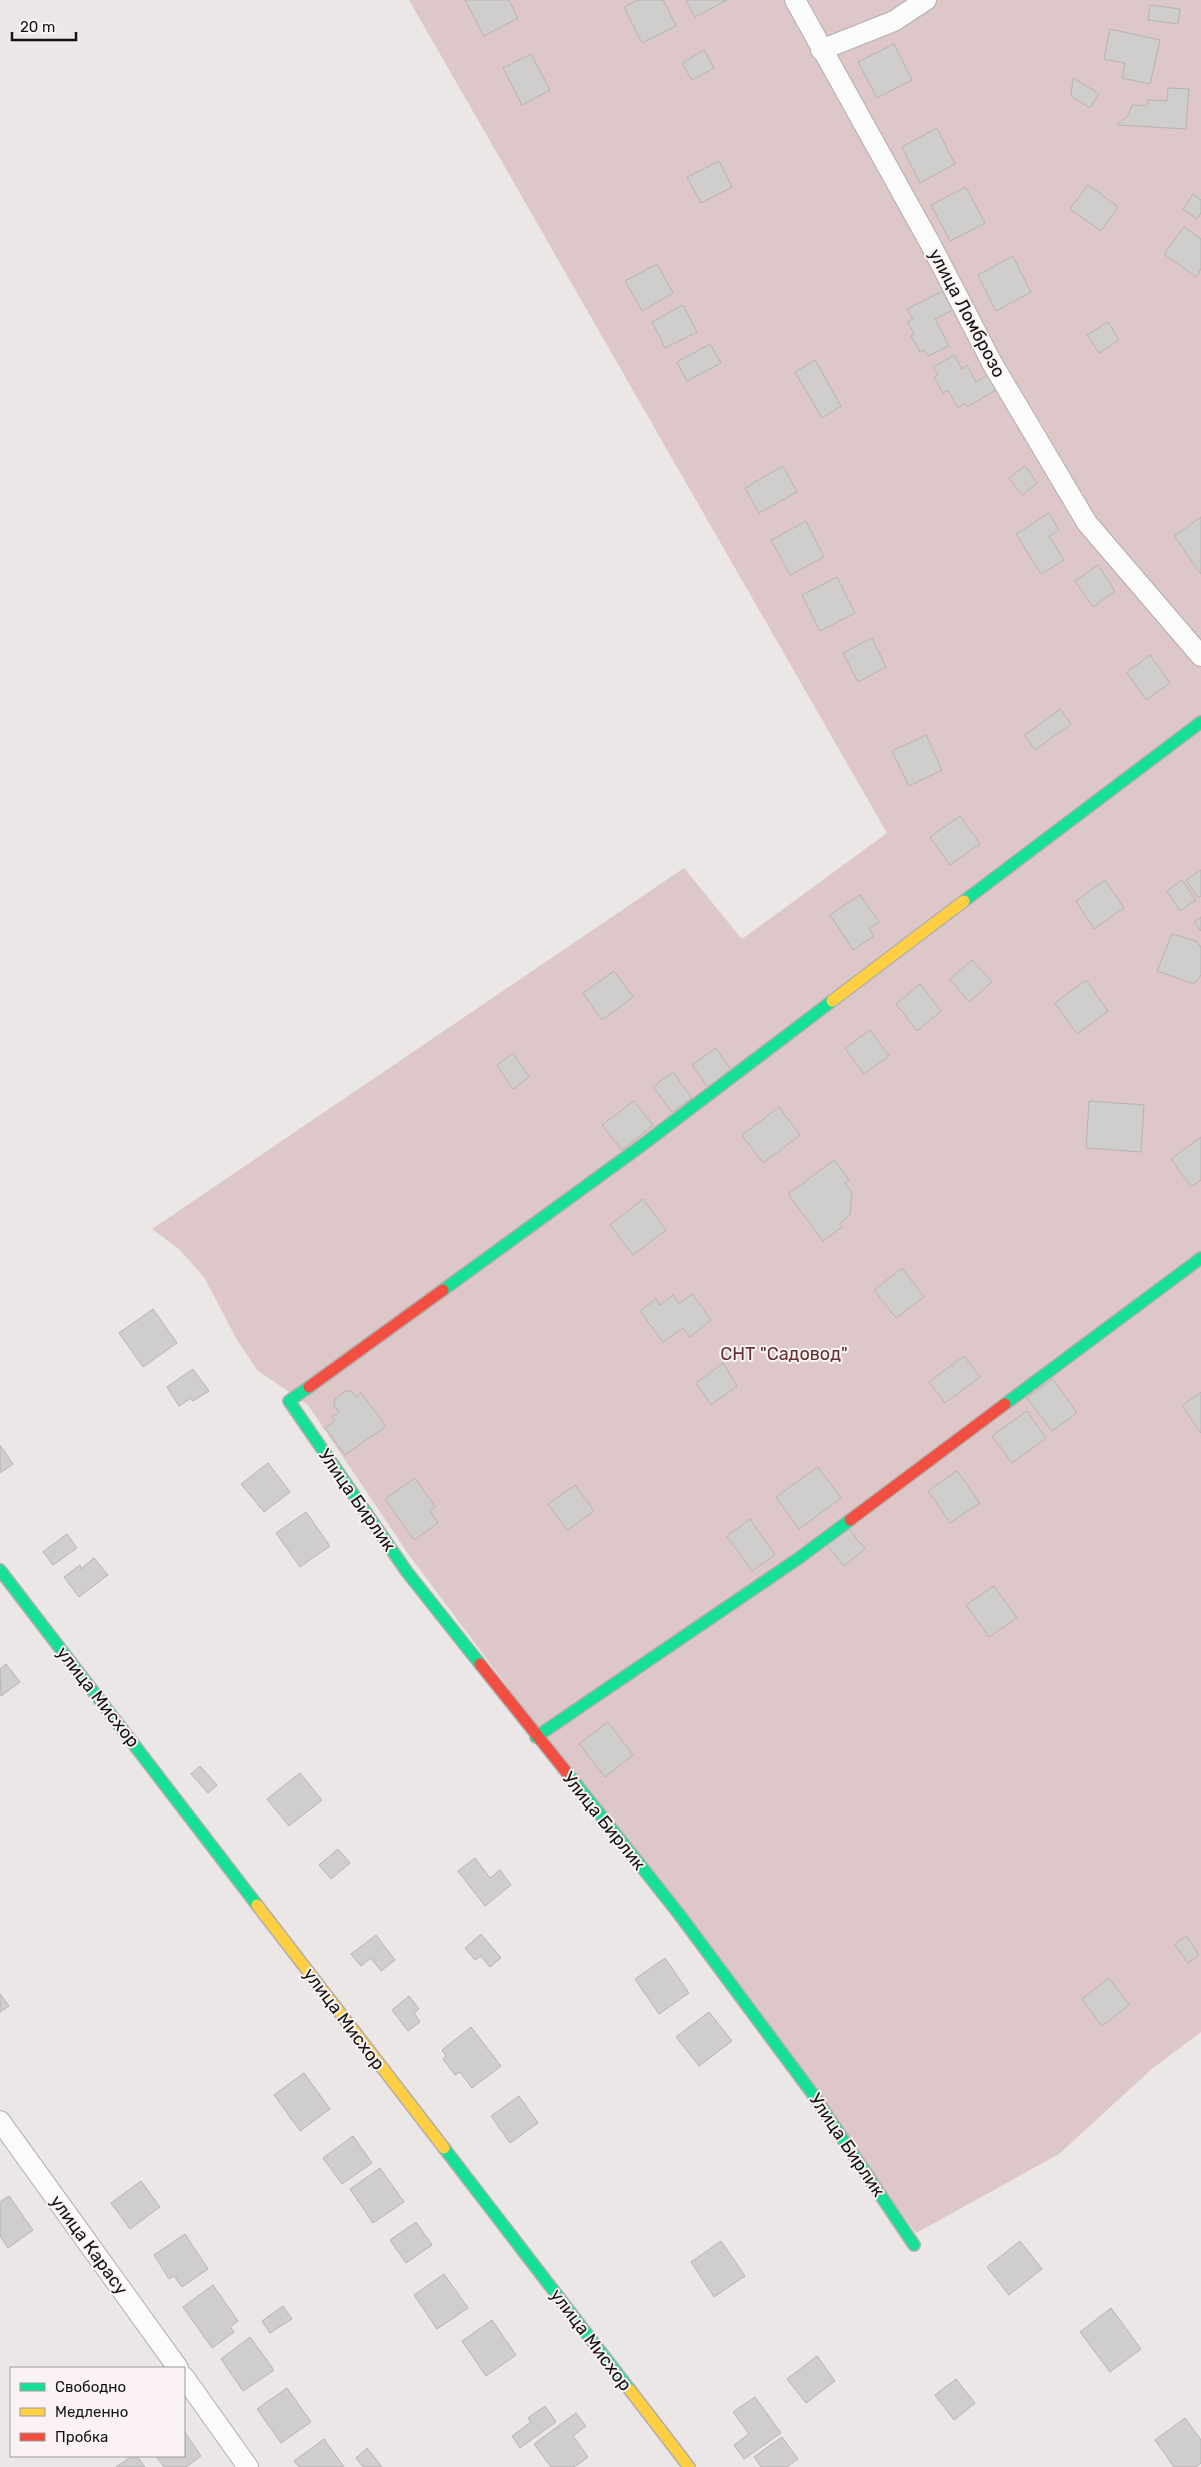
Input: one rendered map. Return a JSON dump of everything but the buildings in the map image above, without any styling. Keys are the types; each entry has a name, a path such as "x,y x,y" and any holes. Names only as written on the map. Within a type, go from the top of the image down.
{"street":[{"name":"улица Ломброзо","path":"795,0 821,50 931,245 992,363 1088,523 1201,656"},
{"path":"821,50 894,21 926,0"},
{"name":"Улица Бирлик","path":"914,2245 812,2093 679,1914 536,1737 407,1572 289,1401 641,1146 1201,722"},
{"path":"536,1737 800,1558 1201,1258"},
{"name":"улица Мисхор","path":"0,1570 689,2467"},
{"name":"улица Карасу","path":"0,2121 177,2367"},
{"path":"185,2378 248,2467"}],"green space":[{"name":"СНТ \"Садовод\"","path":"409,0 1201,0 1201,2032 1153,2068 1059,2154 916,2233 409,1555 308,1405 257,1370 236,1338 204,1277 179,1249 152,1229 684,868 742,939 887,833"}],"traffic: fast":[{"path":"964,901 1201,722"},
{"path":"443,1290 641,1146 832,1001"},
{"path":"1005,1404 1201,1258"},
{"path":"309,1387 289,1401 407,1572 480,1664"},
{"path":"536,1737 799,1558 850,1520"},
{"path":"0,1570 257,1905"},
{"path":"568,1774 679,1914 812,2093 914,2245"},
{"path":"444,2148 630,2390"}],"traffic: slow":[{"path":"832,1001 964,901"},
{"path":"257,1905 444,2148"},
{"path":"630,2390 689,2467"}],"traffic: jam":[{"path":"309,1387 443,1290"},
{"path":"850,1520 1005,1404"},
{"path":"480,1664 568,1774"}]}
